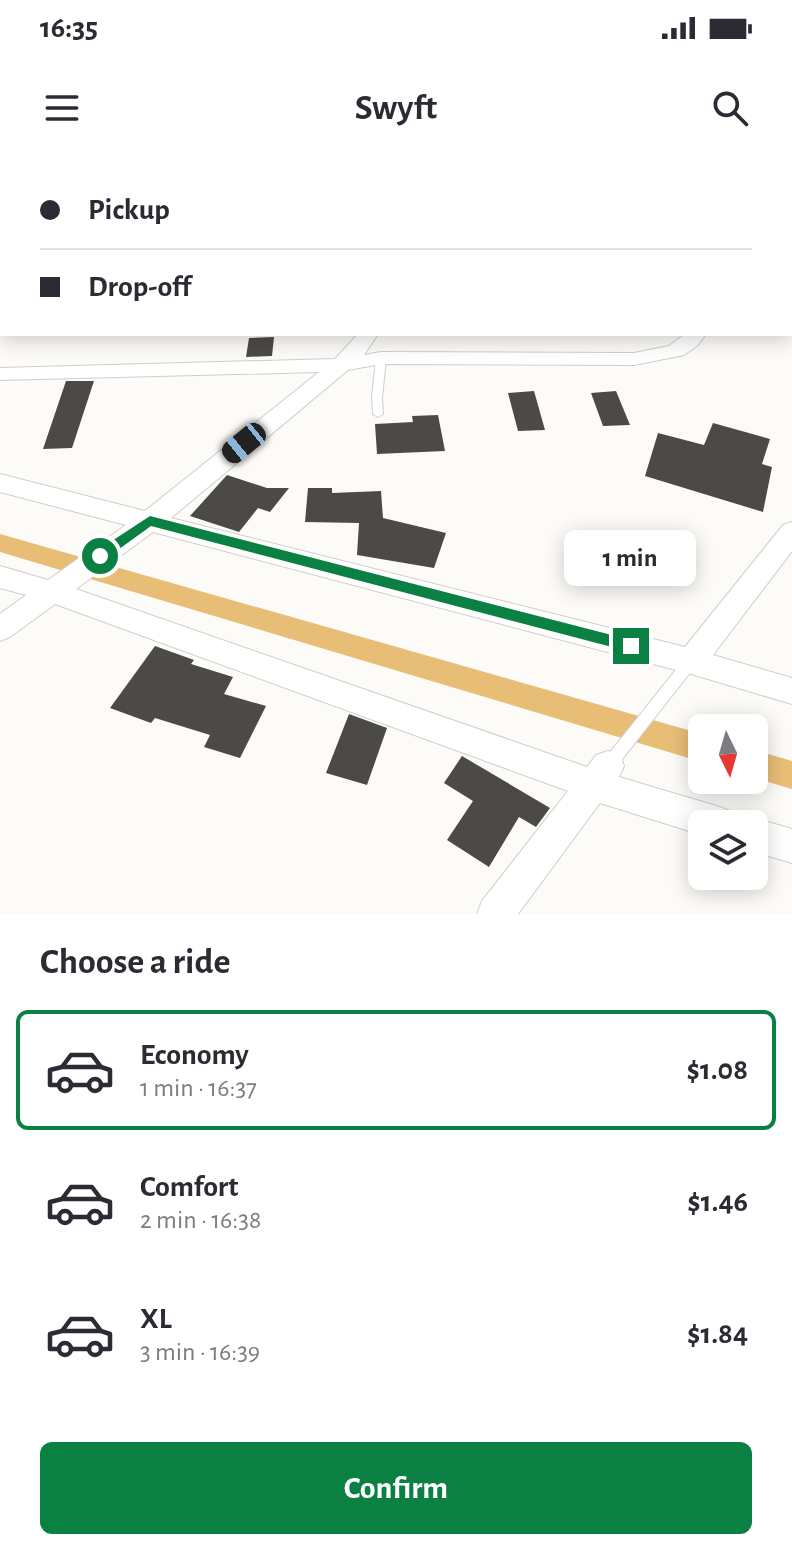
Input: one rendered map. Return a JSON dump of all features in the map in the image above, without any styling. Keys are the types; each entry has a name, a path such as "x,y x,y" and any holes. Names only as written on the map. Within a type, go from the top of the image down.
{"street":[{"path":"0,629 150,521 354,354 367,336"},
{"path":"0,374 339,365 381,358 634,359 670,354 692,342 695,336"},
{"path":"0,483 150,521 684,670 792,691"},
{"path":"684,670 792,532"},
{"path":"0,577 601,775 688,811"},
{"path":"495,914 601,775"},
{"path":"768,839 792,846"}],"lane":[{"path":"378,414 381,358"},
{"path":"601,775 684,670"}],"building":[{"path":"274,337 272,356 246,357 249,338"},
{"path":"66,381 94,381 72,448 43,449"},
{"path":"534,391 545,430 518,431 508,393"},
{"path":"616,391 630,425 603,426 591,393"},
{"path":"438,415 445,451 377,454 375,424 413,422 412,416"},
{"path":"713,423 770,439 762,464 772,467 763,512 645,476 658,433 704,445"},
{"path":"227,475 267,488 289,488 270,512 258,508 239,532 190,516"},
{"path":"308,488 332,488 332,493 381,491 383,518 446,533 434,568 357,555 359,523 305,522"},
{"path":"155,646 194,660 191,664 233,677 224,694 266,706 240,758 204,747 210,735 155,718 151,723 110,708"},
{"path":"349,714 387,728 367,785 326,773"},
{"path":"462,756 550,808 536,827 519,817 489,867 447,840 473,801 444,783"}],"waterway":[{"path":"0,543 688,744"},
{"path":"768,768 792,775"}],"route":[{"path":"100,556 150,521 631,646"}]}
